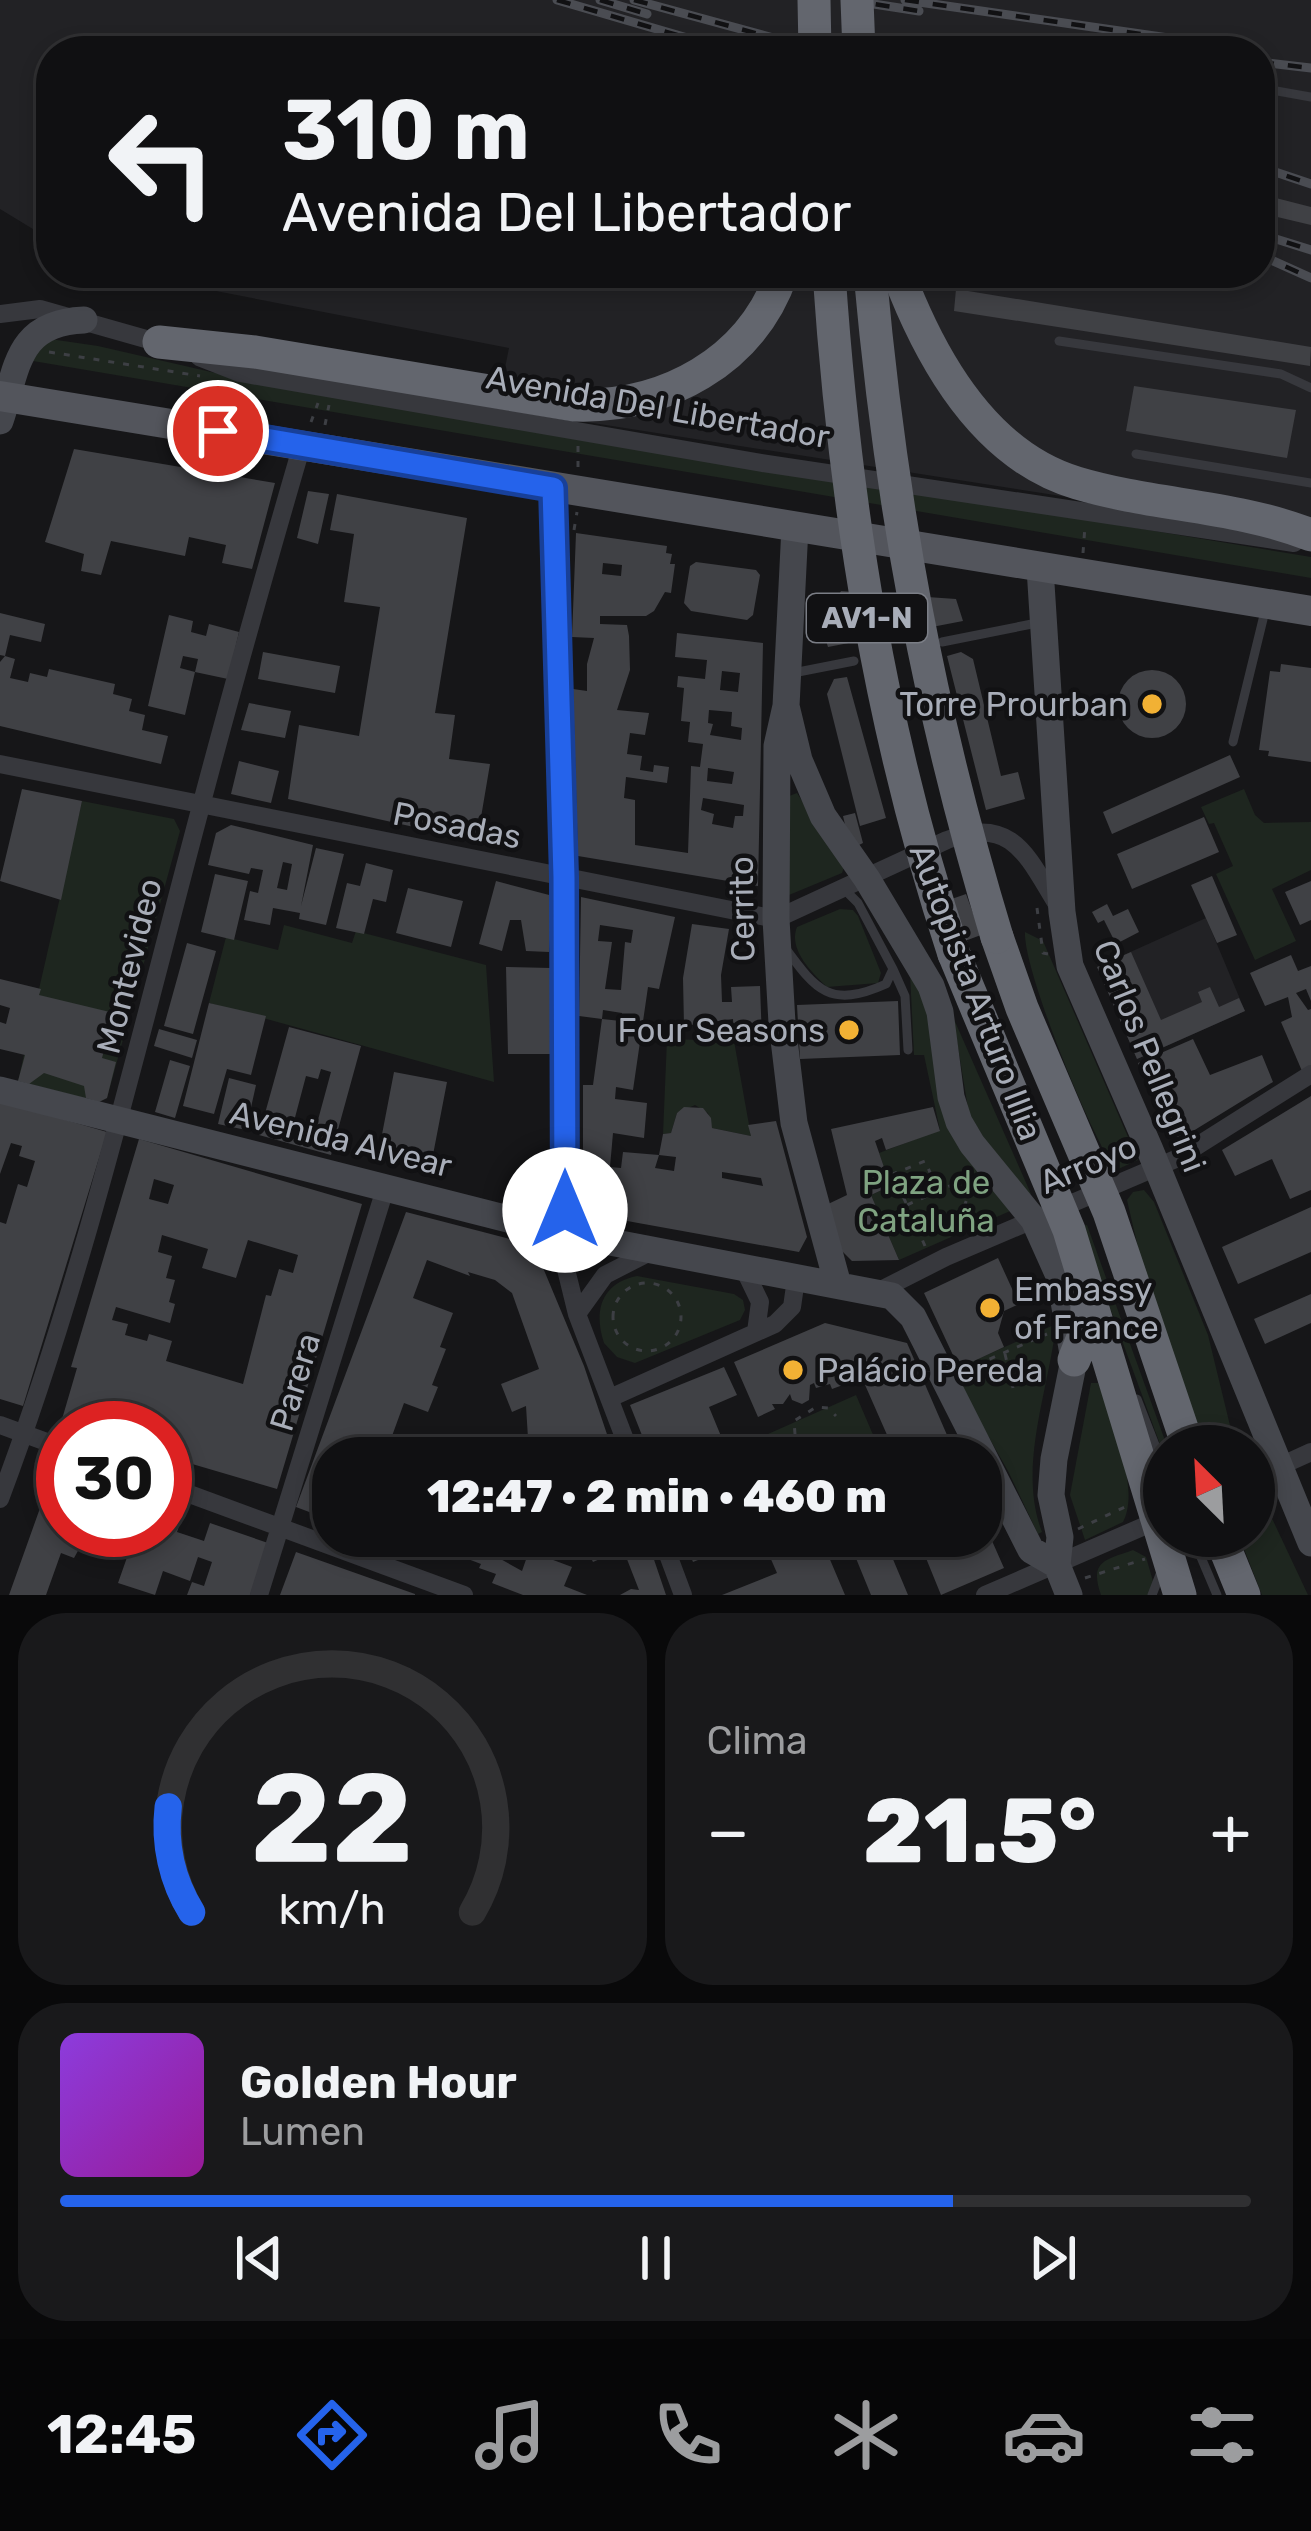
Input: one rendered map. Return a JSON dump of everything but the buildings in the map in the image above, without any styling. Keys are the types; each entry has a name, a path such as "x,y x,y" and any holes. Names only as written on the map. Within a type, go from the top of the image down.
{"highway":[{"path":"814,0 815,36"},
{"path":"857,0 858,36"},
{"path":"159,342 255,352 574,405 645,399 686,383 725,356 758,320 774,288"},
{"name":"Autopista Arturo Illia","path":"830,288 848,484 870,632 904,791 954,954 1079,1310 1143,1475"},
{"name":"Autopista Arturo Illia","path":"871,288 884,421 910,594 951,780 1022,1008 1101,1193 1181,1425"},
{"path":"905,288 945,373 986,424 1045,470 1097,488 1252,516 1311,535"},
{"path":"1074,1360 1086,1330 1079,1310"},
{"name":"Autopista Arturo Illia","path":"1180,1557 1180,1595"},
{"path":"1229,1557 1244,1595"}],"main road":[{"path":"3,405 311,446 1311,611"}],"street":[{"name":"Avenida Del Libertador","path":"0,314 40,309 159,342 240,373 762,464 1311,546"},
{"path":"3,405 32,338 56,321 84,320"},
{"name":"Montevideo","path":"0,1498 120,1121 201,805 311,446"},
{"path":"553,488 564,877 564,1268 624,1437"},
{"name":"Cerrito","path":"795,527 786,706 777,746 777,928 794,1123 838,1285"},
{"name":"Carlos Pellegrini","path":"1040,568 1062,912 1070,967 1157,1167 1249,1425"},
{"path":"786,706 814,798 855,884 924,970 938,1002 951,1097 964,1132 1047,1215"},
{"name":"Posadas","path":"0,764 564,877 777,928"},
{"path":"777,928 855,884 957,836 993,832 1020,846 1062,912"},
{"name":"Arroyo","path":"879,1291 939,1260 1157,1167 1311,1074"},
{"name":"Avenida Alvear","path":"0,1090 563,1233 879,1291"},
{"name":"Parera","path":"259,1595 386,1186"},
{"path":"578,1315 605,1275 652,1252"},
{"path":"745,1270 760,1302 756,1332"},
{"path":"610,1398 775,1324 788,1313 796,1279"},
{"path":"879,1291 909,1310 1031,1550 1064,1582"},
{"path":"1064,1582 1052,1495 1054,1459 1074,1360"},
{"path":"0,1425 36,1438"},
{"path":"1275,1469 1311,1452"},
{"name":"Carlos Pellegrini","path":"1275,1487 1311,1543"},
{"path":"192,1495 464,1595"},
{"path":"986,1595 1064,1582 1143,1530"},
{"path":"668,1557 682,1595"}],"lane":[{"path":"1275,91 1311,97"},
{"path":"1059,341 1281,374 1311,388"},
{"path":"1136,454 1311,483"},
{"path":"1233,742 1266,604"},
{"path":"942,642 1043,622"},
{"path":"788,674 854,661"},
{"path":"855,884 858,902 904,996 908,1050"},
{"path":"777,928 812,985 826,993 878,988 892,977 893,969"},
{"path":"1079,1310 1124,1366"},
{"path":"1132,1387 1147,1425"},
{"path":"1152,1595 1174,1557"},
{"path":"1188,1557 1217,1595"}],"path":[{"path":"311,446 321,396"},
{"path":"311,446 331,398"},
{"path":"938,1191 925,1161 893,1174 939,1260"},
{"path":"975,1175 984,1184"},
{"path":"907,1204 975,1175"},
{"path":"939,1260 975,1175"},
{"path":"656,1284 674,1296 681,1317 674,1338 665,1346 644,1351 623,1342 613,1311 624,1292 656,1284"},
{"path":"944,1378 1004,1352 1079,1310"},
{"path":"1004,1352 1012,1388"},
{"path":"806,1402 809,1410"},
{"path":"795,1434 794,1421 809,1410 828,1408 836,1416"},
{"path":"1064,1582 1147,1557"}],"shaded area":[{"path":"0,0 1311,0 1311,535 497,408 509,348 200,288 1275,288 1275,36 36,36 36,231 0,209"},
{"path":"1206,918 1245,1011 1137,1059 1097,967"}],"green space":[{"path":"50,339 246,380 1311,557 1311,578 33,361 36,347"},
{"path":"1244,789 1255,815 1264,823 1311,822 1311,870 1272,889 1296,941 1255,960 1216,874 1233,866 1214,823 1209,824 1201,807"},
{"path":"797,793 844,867 842,873 789,895 789,796"},
{"path":"82,801 174,819 180,831 107,1098 99,1102 18,1081"},
{"path":"840,909 853,910 858,916 881,973 878,983 827,987 798,952 797,927"},
{"path":"284,925 352,943 356,931 486,965 494,1082 209,1003 226,937 278,950"},
{"path":"1025,932 1043,941 1138,1160 1116,1170 1061,1054 1035,981"},
{"name":"Plaza de Cataluña","path":"910,973 928,995 945,1096 1017,1208 899,1260 871,1195 884,1189 877,1174 885,1170 879,1153 940,1130 924,1055 914,1055"},
{"path":"953,1017 1031,1194 1026,1195 993,1153 969,1114"},
{"path":"667,1039 734,1041 751,1136 712,1128 708,1113 695,1105 677,1113 671,1133 663,1134"},
{"path":"1144,1190 1154,1202 1208,1335 1230,1425 1195,1425 1149,1295 1127,1200 1133,1192"},
{"path":"1087,1225 1159,1425 1153,1425 1080,1226"},
{"path":"637,1276 734,1294 743,1300 745,1310 740,1320 635,1363 617,1357 604,1343 600,1309 608,1292"},
{"path":"1056,1324 1034,1455 1035,1507 1042,1532 1038,1534 1002,1460 1002,1437 989,1437 951,1371"},
{"path":"1091,1383 1098,1383 1110,1414 1129,1491 1123,1522 1085,1540 1070,1495"},
{"path":"856,1395 874,1437 769,1437"},
{"path":"1275,1525 1308,1595 1262,1595 1247,1557 1275,1557"},
{"path":"1133,1550 1146,1557 1157,1595 1101,1595 1098,1568"}],"railway":[{"path":"557,0 681,36"},
{"path":"600,0 647,14"},
{"path":"634,0 766,36"},
{"path":"848,0 919,11"},
{"path":"905,0 1155,36"},
{"path":"1275,64 1311,68"},
{"path":"1275,172 1311,184"},
{"path":"1275,239 1311,250"},
{"path":"1275,262 1311,278"}],"place":[{"name":"Torre Prourban","path":"1152,704"},
{"name":"Four Seasons","path":"849,1030"},
{"name":"Embassy of France","path":"990,1308"},
{"name":"Palácio Pereda","path":"793,1370"}],"route":[{"path":"218,431 553,488 564,877 565,1210"}]}
